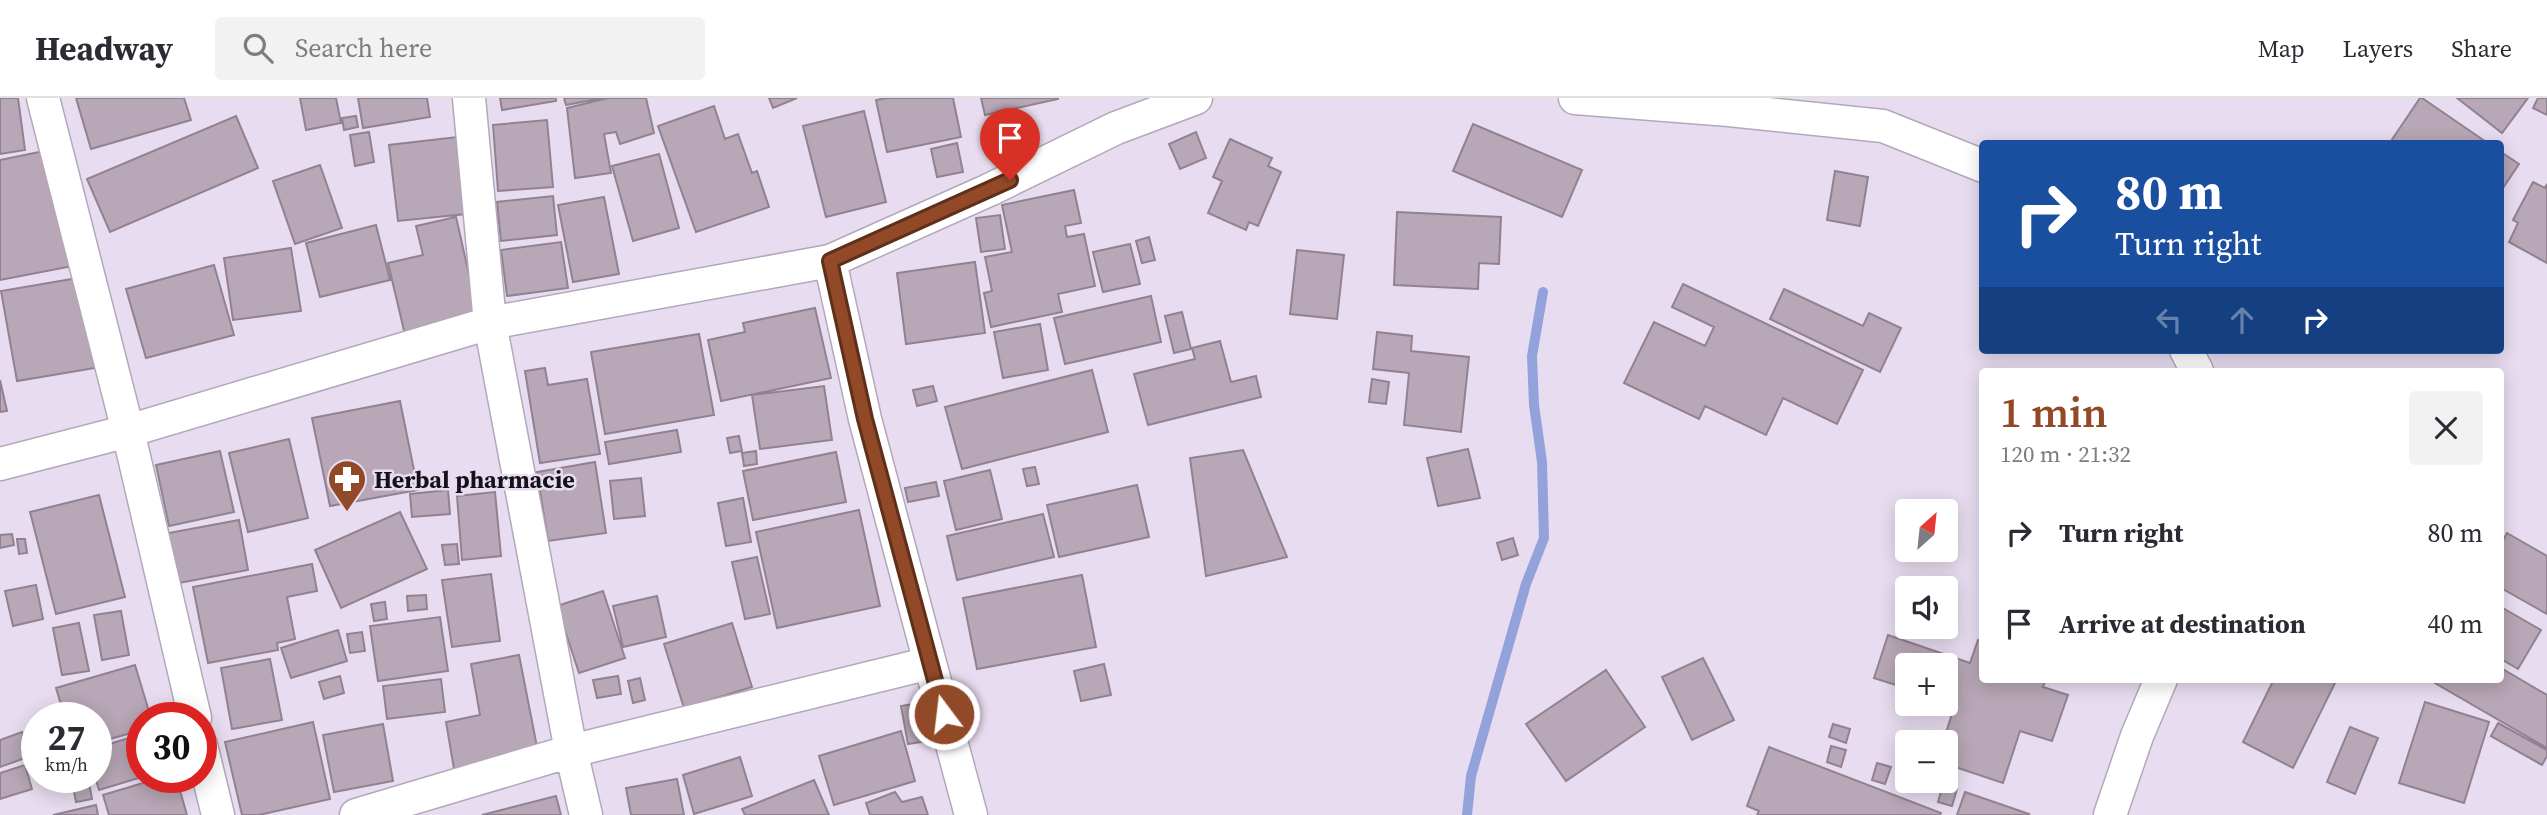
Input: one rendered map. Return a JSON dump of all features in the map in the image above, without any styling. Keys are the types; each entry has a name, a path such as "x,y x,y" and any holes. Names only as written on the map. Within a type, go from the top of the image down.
{"street":[{"path":"43,98 128,431 191,702"},
{"path":"468,98 490,323 571,751 586,815"},
{"path":"0,464 128,431 490,323 830,261 989,190 1116,128 1196,98"},
{"path":"1575,98 1883,126 1979,164"},
{"path":"830,261 865,419 971,815"},
{"path":"356,815 571,751 930,663"},
{"path":"2110,815 2137,736 2159,683"},
{"path":"213,793 218,815"}],"building":[{"path":"0,98 18,98 25,150 0,154"},
{"path":"76,98 184,98 191,120 91,149"},
{"path":"300,98 336,98 341,123 306,130"},
{"path":"358,98 427,98 430,117 363,128"},
{"path":"500,98 556,98 556,101 502,110"},
{"path":"564,98 602,98 566,105"},
{"path":"608,98 646,98 654,133 620,144 616,132 604,134 611,173 575,178 567,108"},
{"path":"769,98 797,98 773,108"},
{"path":"953,98 961,137 887,152 876,100"},
{"path":"981,98 1058,98 1058,99 985,115"},
{"path":"2422,98 2483,140 2392,140"},
{"path":"2457,98 2528,98 2502,133"},
{"path":"2538,98 2547,98 2547,115 2533,108"},
{"path":"714,106 725,139 738,134 752,173 757,171 769,207 696,232 658,126"},
{"path":"864,111 886,202 826,217 803,126"},
{"path":"236,116 258,168 110,232 87,179"},
{"path":"356,116 358,127 344,130 342,118"},
{"path":"547,120 553,187 498,191 493,125"},
{"path":"1473,124 1582,170 1562,217 1453,171"},
{"path":"369,132 374,162 355,166 350,135"},
{"path":"1196,132 1206,158 1180,169 1169,144"},
{"path":"457,137 466,214 398,221 389,145"},
{"path":"1230,139 1272,158 1268,166 1281,172 1258,226 1249,222 1246,230 1208,213 1222,181 1213,177"},
{"path":"957,143 963,172 937,177 931,149"},
{"path":"54,149 78,265 0,280 0,160"},
{"path":"659,154 679,228 633,241 612,166"},
{"path":"2504,154 2519,164 2504,186"},
{"path":"320,165 342,228 295,244 273,181"},
{"path":"1835,171 1868,177 1860,226 1827,220"},
{"path":"2533,182 2545,188 2547,184 2547,263 2509,242 2518,223 2513,220"},
{"path":"1074,190 1081,223 1065,226 1067,237 1084,234 1095,286 1058,294 1062,312 991,327 984,293 992,291 985,257 1012,252 1002,205"},
{"path":"553,196 557,235 501,241 497,202"},
{"path":"604,197 619,274 573,282 558,205"},
{"path":"1397,212 1501,217 1499,264 1479,263 1478,289 1394,285"},
{"path":"1000,215 1005,249 981,252 976,218"},
{"path":"456,217 480,323 406,339 388,263 423,255 416,226"},
{"path":"376,225 390,280 320,297 306,243"},
{"path":"1149,237 1155,260 1142,263 1136,241"},
{"path":"561,242 568,288 507,296 501,250"},
{"path":"1130,244 1140,284 1103,292 1093,252"},
{"path":"291,248 301,311 233,320 224,258"},
{"path":"1297,250 1344,255 1337,319 1290,314"},
{"path":"975,262 985,333 906,344 897,273"},
{"path":"214,265 234,335 146,358 126,289"},
{"path":"78,278 95,368 17,381 1,291"},
{"path":"1683,284 1863,370 1837,424 1783,398 1766,435 1705,406 1699,419 1624,383 1654,322 1705,346 1714,327 1672,307"},
{"path":"1784,289 1863,326 1869,313 1901,328 1880,372 1770,319"},
{"path":"1151,296 1161,342 1065,364 1054,318"},
{"path":"815,308 831,378 721,401 708,340 745,332 743,323"},
{"path":"1182,312 1191,349 1174,353 1165,316"},
{"path":"1040,324 1048,370 1003,378 994,332"},
{"path":"1377,332 1412,336 1411,351 1469,357 1461,432 1404,425 1409,373 1373,369"},
{"path":"699,334 714,415 605,434 591,352"},
{"path":"1220,341 1231,382 1256,376 1261,397 1148,425 1134,374 1195,359 1192,348"},
{"path":"545,368 548,385 587,379 600,454 540,463 525,371"},
{"path":"1092,370 1108,432 962,469 945,407"},
{"path":"1372,379 1389,382 1386,404 1369,402"},
{"path":"0,380 7,411 0,412"},
{"path":"824,386 832,440 760,449 752,395"},
{"path":"933,386 937,401 917,406 913,390"},
{"path":"400,401 418,490 330,506 312,418"},
{"path":"677,430 681,452 609,464 605,442"},
{"path":"739,436 742,451 730,453 727,438"},
{"path":"289,439 308,518 248,532 229,453"},
{"path":"1468,449 1480,498 1438,506 1427,458"},
{"path":"1243,450 1287,557 1206,576 1190,458"},
{"path":"220,451 234,512 169,526 156,465"},
{"path":"756,451 757,464 744,466 742,453"},
{"path":"836,452 846,502 753,520 743,471"},
{"path":"595,462 606,533 548,541 537,472"},
{"path":"1035,467 1039,484 1027,486 1023,469"},
{"path":"990,470 1002,519 956,530 944,481"},
{"path":"641,478 645,516 614,519 610,481"},
{"path":"936,482 939,496 908,502 905,488"},
{"path":"1137,485 1149,537 1059,557 1047,505"},
{"path":"448,490 450,514 412,517 410,494"},
{"path":"495,492 501,556 462,560 457,496"},
{"path":"99,495 125,597 56,614 30,512"},
{"path":"743,498 751,542 726,546 718,503"},
{"path":"859,510 880,606 777,628 756,532"},
{"path":"400,512 427,569 341,608 315,550"},
{"path":"1043,514 1054,557 957,580 947,536"},
{"path":"239,520 248,570 168,585 158,535"},
{"path":"2507,533 2547,556 2547,614 2504,590 2504,538"},
{"path":"12,534 14,545 0,548 0,535"},
{"path":"1513,538 1518,555 1502,560 1497,543"},
{"path":"17,539 25,539 27,553 19,554"},
{"path":"457,544 459,564 445,565 442,545"},
{"path":"757,557 770,614 745,619 732,562"},
{"path":"312,564 317,591 287,597 295,639 277,643 278,650 208,663 193,587"},
{"path":"491,574 500,641 452,647 442,580"},
{"path":"1082,575 1096,647 977,669 963,598"},
{"path":"36,585 43,619 13,626 5,591"},
{"path":"603,591 625,658 579,673 557,606"},
{"path":"426,595 427,609 408,611 407,596"},
{"path":"657,596 666,637 623,647 613,606"},
{"path":"385,602 387,619 374,621 371,604"},
{"path":"2504,609 2541,630 2518,669 2504,661"},
{"path":"121,611 129,655 102,660 94,615"},
{"path":"440,617 448,671 378,681 370,626"},
{"path":"79,623 89,671 62,675 53,628"},
{"path":"732,623 752,687 684,708 664,644"},
{"path":"338,630 347,661 291,678 281,648"},
{"path":"362,632 365,651 350,653 347,634"},
{"path":"1888,635 1941,653 1895,653 1895,685 1874,678"},
{"path":"1978,640 1979,683 2044,683 2043,687 2068,695 2052,741 2020,731 2003,783 1958,768 1958,730 1947,730 1951,716 1958,716 1958,659 1970,663"},
{"path":"519,655 538,752 454,769 446,722 480,715 471,664"},
{"path":"1703,658 1734,720 1692,740 1662,677"},
{"path":"270,659 282,720 232,729 221,668"},
{"path":"1104,664 1111,695 1081,701 1074,671"},
{"path":"135,665 146,702 126,702 126,735 112,738 112,702 60,702 56,688"},
{"path":"1606,670 1645,727 1566,781 1526,724"},
{"path":"2504,670 2547,695 2547,748 2435,683 2504,683"},
{"path":"340,676 344,693 324,699 319,682"},
{"path":"618,676 621,694 597,698 593,680"},
{"path":"640,678 645,700 633,703 628,681"},
{"path":"441,679 445,712 387,719 383,686"},
{"path":"2272,683 2335,683 2293,768 2243,742"},
{"path":"926,702 933,740 908,744 901,706"},
{"path":"2425,702 2489,722 2464,803 2399,783"},
{"path":"313,722 330,799 259,815 242,815 225,742"},
{"path":"2498,723 2547,750 2542,765 2491,736"},
{"path":"383,724 393,781 334,792 323,735"},
{"path":"1833,724 1850,729 1846,743 1829,737"},
{"path":"2350,727 2378,738 2355,794 2327,782"},
{"path":"901,731 915,781 834,805 819,756"},
{"path":"21,732 21,760 0,767 0,740"},
{"path":"126,739 126,782 112,786 112,743"},
{"path":"1831,746 1846,750 1841,767 1827,762"},
{"path":"1769,747 1941,813 1757,815 1759,811 1747,806"},
{"path":"740,757 752,796 694,814 683,775"},
{"path":"1877,763 1891,767 1885,784 1872,780"},
{"path":"21,766 21,792 0,799 0,773"},
{"path":"677,779 684,815 631,815 626,788"},
{"path":"814,780 829,815 745,815 742,809"},
{"path":"126,788 126,793 181,793 187,815 109,815 103,795"},
{"path":"895,792 902,802 922,797 928,815 870,815 866,803"},
{"path":"1965,792 2029,814 1957,815"},
{"path":"74,793 91,793 92,799 76,802"},
{"path":"1940,793 1956,793 1952,806 1938,802"},
{"path":"556,796 561,815 482,815"},
{"path":"96,805 98,815 53,815"}],"waterway":[{"path":"1467,815 1471,776 1526,584 1544,538 1542,462 1534,405 1532,356 1543,292"}],"place":[{"name":"Herbal pharmacie","path":"347,513"}],"route":[{"path":"944,714 865,419 830,261 1010,180"}]}
